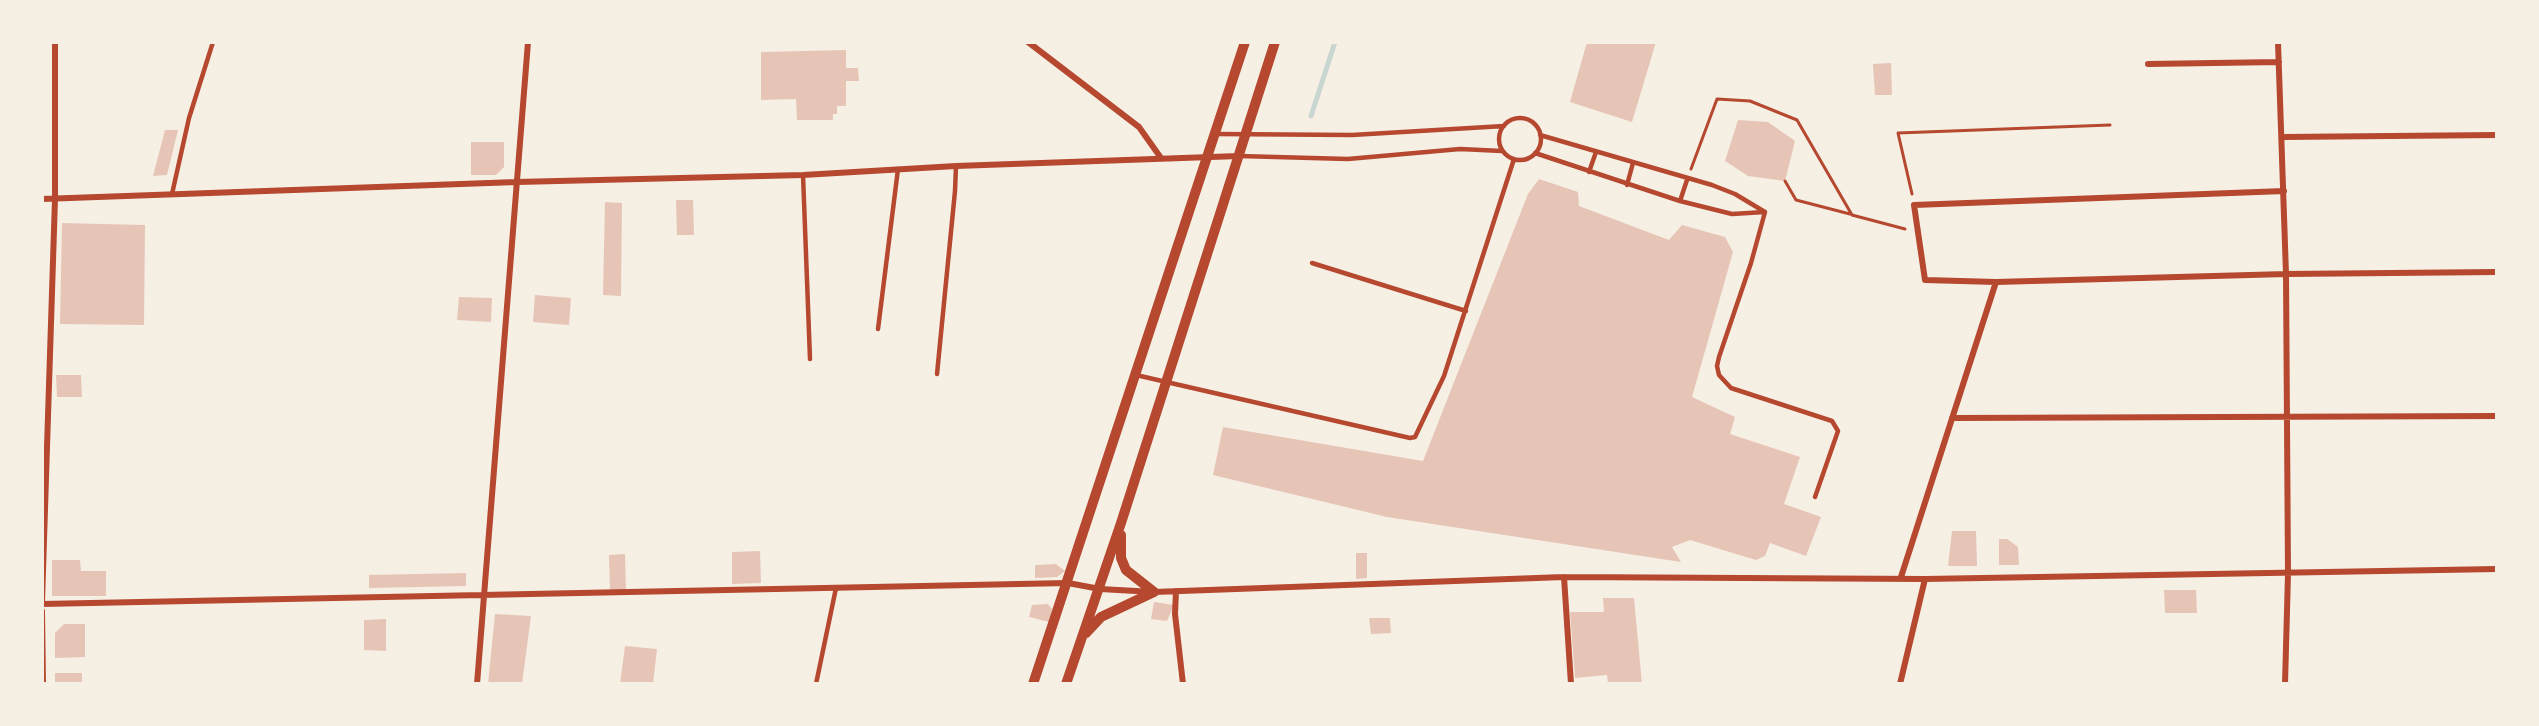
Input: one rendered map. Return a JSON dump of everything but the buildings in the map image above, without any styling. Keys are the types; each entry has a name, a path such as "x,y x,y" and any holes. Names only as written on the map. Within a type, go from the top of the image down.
{"street":[{"path":"55,42 56,198 42,603 1068,583 1100,589 1154,592 1564,577 1901,577 1925,579 2497,569"},
{"path":"477,684 528,42"},
{"path":"1028,42 1139,127 1161,158"},
{"path":"1033,684 1245,42"},
{"path":"1066,684 1100,589 1275,42"},
{"path":"2278,42 2283,137 2288,417 2285,684"},
{"path":"2148,64 2279,62"},
{"path":"2283,137 2497,135"},
{"path":"42,199 517,182 803,175 956,166 1239,156"},
{"path":"2284,191 1914,205 1925,280 1996,282 2286,274 2497,272"},
{"path":"1901,577 1996,282"},
{"path":"1952,418 2497,416"},
{"path":"1121,523 1121,558 1126,570 1154,592"},
{"path":"1564,577 1571,684"},
{"path":"1900,684 1925,579"},
{"path":"1176,591 1175,614 1183,684"},
{"path":"1083,636 1101,617 1154,592"},
{"path":"42,611 43,684"}],"lane":[{"path":"172,194 189,118 213,42"},
{"path":"1239,156 1348,159 1460,149 1502,151 1514,159 1522,160 1535,153 1540,145 1540,135 1532,122 1517,118 1504,126 1499,134 1502,151"},
{"path":"1214,134 1352,135 1504,126"},
{"path":"1540,135 1735,194 1765,212"},
{"path":"1589,172 1596,152"},
{"path":"1535,153 1680,201 1732,214 1765,212"},
{"path":"1136,375 1413,438 1419,433 1444,376 1514,159"},
{"path":"1627,185 1633,163"},
{"path":"937,374 956,166"},
{"path":"878,329 898,169"},
{"path":"803,175 810,359"},
{"path":"1680,201 1687,180"},
{"path":"1765,212 1751,263 1717,366 1719,375 1731,388 1832,421 1838,431 1815,497"},
{"path":"1312,263 1466,311"},
{"path":"816,684 836,588"}],"path":[{"path":"1687,180 1717,99 1750,101 1797,120 1852,215"},
{"path":"1914,205 1898,133 2110,125"},
{"path":"1785,181 1796,200 1918,233"}],"waterway":[{"path":"1311,116 1335,42"}]}
